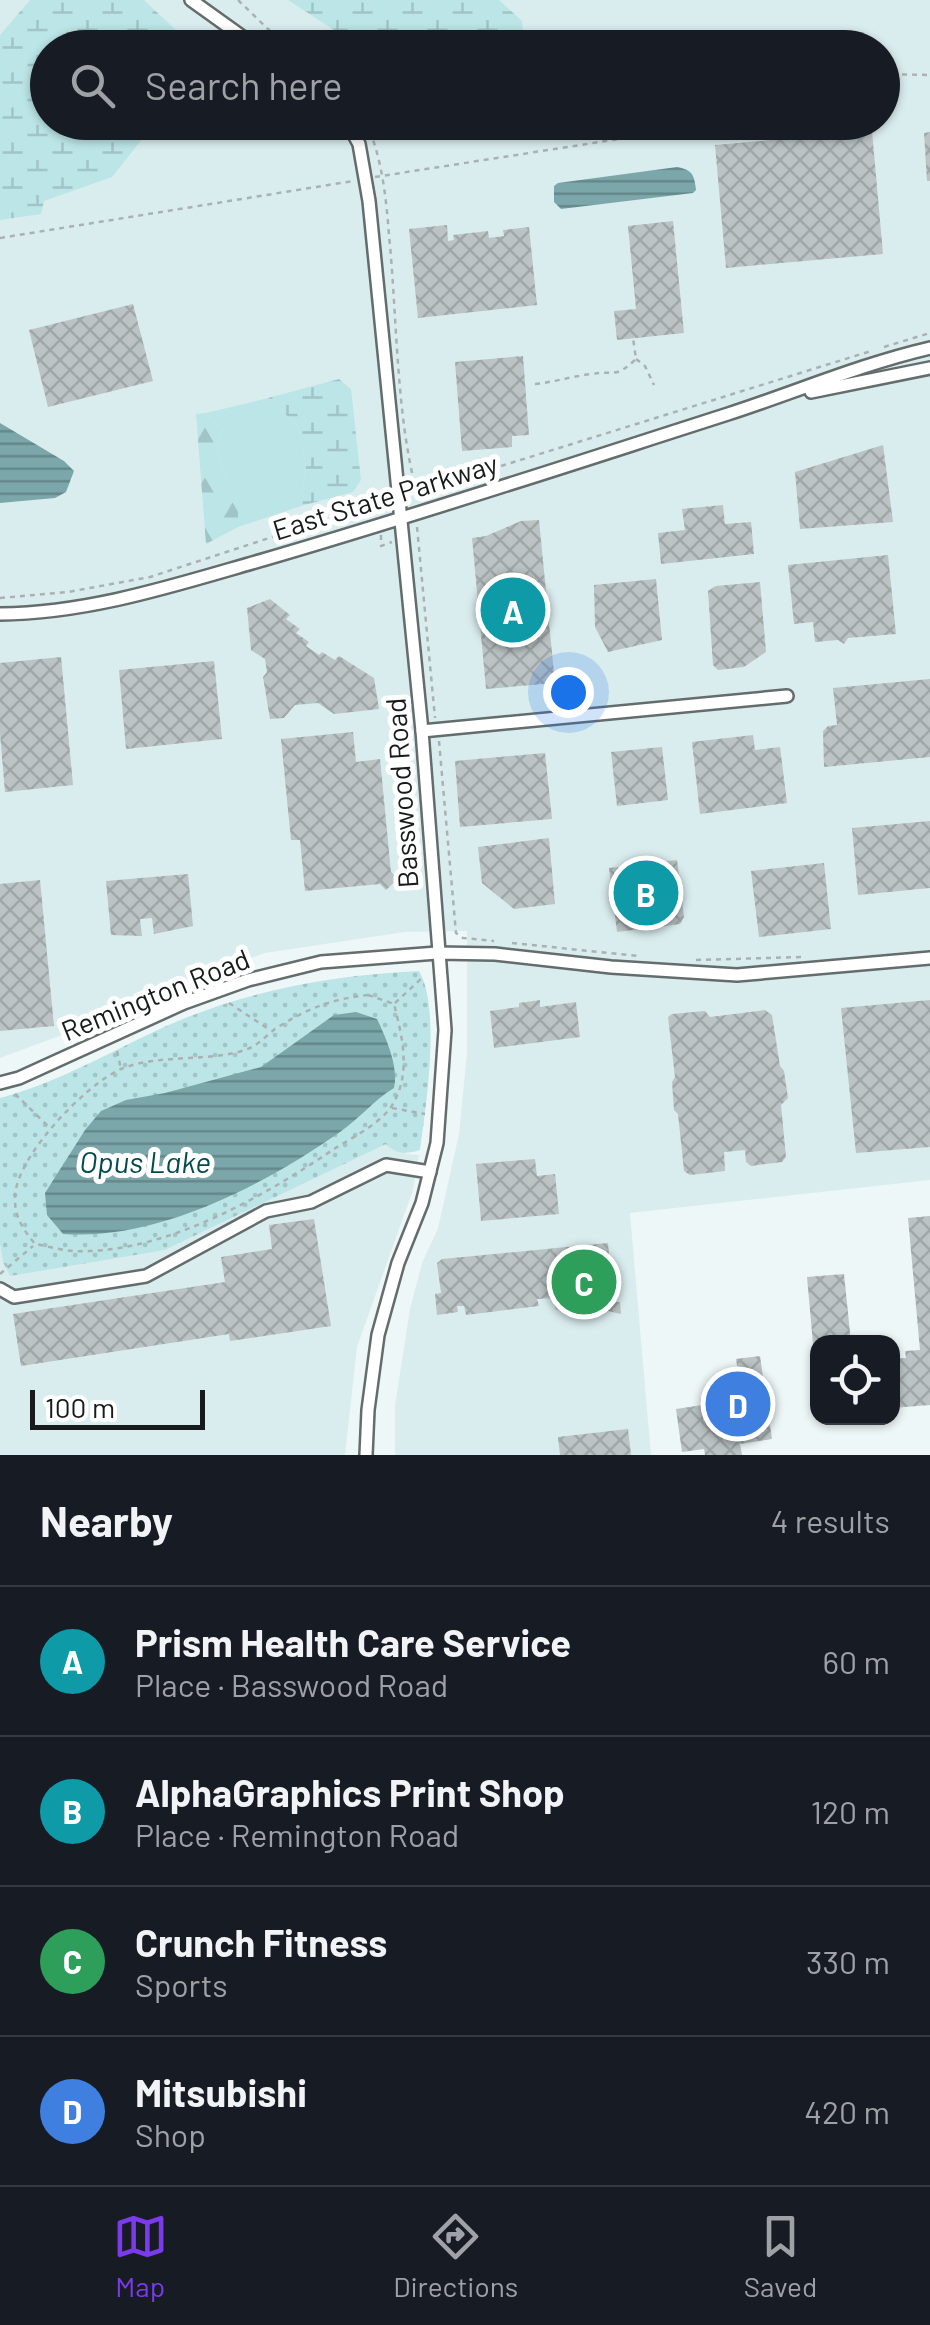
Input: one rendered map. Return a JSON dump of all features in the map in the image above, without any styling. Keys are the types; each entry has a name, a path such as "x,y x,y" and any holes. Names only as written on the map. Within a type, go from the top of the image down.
{"street":[{"path":"191,0 233,30"},
{"name":"Basswood Road","path":"357,140 366,179 402,519 445,1030 438,1143 378,1335 366,1455"},
{"name":"East State Parkway","path":"0,614 57,611 111,602 402,519 778,398 891,357 930,348"},
{"name":"East State Parkway","path":"778,398 930,368"},
{"path":"422,731 786,696"},
{"name":"Remington Road","path":"0,1083 184,1004 248,980 321,962 495,954 737,975 930,958"},
{"path":"0,1290 14,1297 146,1276 266,1211 312,1202 386,1164 430,1172"}],"path":[{"path":"238,0 268,30"},
{"path":"900,74 930,75"},
{"path":"373,140 382,176 416,489 440,485 930,333"},
{"path":"0,238 612,140"},
{"path":"633,338 636,359 645,366 654,385"},
{"path":"535,384 614,374 636,359"},
{"path":"0,598 140,580 377,502"},
{"path":"456,934 481,940 641,956"},
{"path":"695,960 811,956"},
{"path":"394,1004 422,977"},
{"path":"368,995 394,1004 404,1070 394,1104 366,1128 296,1175 178,1233 125,1246 73,1251 35,1244 17,1220 14,1194 21,1174 50,1128 75,1102 121,1069 251,1047 309,1008 334,998 368,995"},
{"path":"230,1003 272,1032"},
{"path":"117,1050 121,1069"},
{"path":"15,1094 50,1128"},
{"path":"390,1108 425,1114"},
{"path":"0,1274 35,1244"}],"shaded area":[{"path":"0,0 930,0 930,1180 630,1213 651,1455 395,1455 395,1405 410,1309 422,1263 438,1228 459,1134 467,1052 467,931 405,932 265,953 137,999 62,1035 0,1058"},
{"path":"387,1143 407,1154 419,1155 413,1190 357,1347 345,1455 0,1455 0,1244 3,1262 165,1250"}],"green space":[{"path":"30,0 144,0 176,30 30,30 30,140 141,140 112,177 44,201 41,214 0,220 0,35"},
{"path":"288,0 499,0 522,21 523,30 334,30"},
{"path":"339,379 351,389 361,480 353,492 301,506 306,466 298,426 268,398"},
{"path":"268,398 298,426 306,466 301,506 238,527 238,497 227,481 216,449 222,429 206,413"},
{"path":"206,413 222,429 216,449 227,481 238,497 238,527 206,544 196,414"},
{"path":"419,971 426,988 431,1033 420,1150 402,1153 386,1144 165,1250 10,1276 0,1244 0,1098 46,1083 178,1021 236,1000 326,980"}],"water":[{"path":"677,167 692,174 696,190 693,193 561,209 554,202 554,186 558,183"},
{"path":"0,423 74,471 66,492 55,498 0,503"},
{"name":"Opus Lake","path":"356,1012 377,1019 393,1062 394,1088 310,1152 209,1206 136,1228 63,1234 47,1215 45,1193 101,1111 126,1100 261,1067 334,1015"}],"building":[{"path":"930,132 930,181 927,181 924,133"},
{"path":"771,140 873,140 883,254 726,268 715,145"},
{"path":"673,221 684,333 617,340 614,311 636,309 628,226"},
{"path":"447,225 448,241 454,240 453,235 488,231 489,238 504,236 503,230 529,227 537,305 418,318 409,229"},
{"path":"133,304 153,381 48,407 29,330"},
{"path":"523,356 529,435 512,436 512,447 462,451 455,362"},
{"path":"883,445 893,522 800,529 795,472"},
{"path":"723,505 725,524 751,522 754,554 661,564 658,533 685,530 682,509"},
{"path":"539,520 555,683 486,689 472,538 521,521"},
{"path":"888,555 896,634 848,638 844,644 838,640 815,642 813,622 794,624 788,565"},
{"path":"656,579 662,640 608,652 595,627 594,585"},
{"path":"760,582 766,652 744,667 718,670 713,665 708,591 716,586"},
{"path":"270,599 290,615 286,619 300,629 296,633 309,642 306,646 335,660 339,656 374,678 379,709 334,714 318,703 295,705 284,718 270,719 263,677 267,672 265,659 251,650 247,608"},
{"path":"61,657 73,785 5,792 0,663"},
{"path":"214,661 222,739 126,749 119,670"},
{"path":"930,679 930,757 824,767 823,731 837,725 833,688"},
{"path":"353,732 356,762 380,759 391,872 398,879 386,890 380,884 305,891 300,840 291,840 281,739"},
{"path":"753,735 755,750 780,747 787,803 700,814 692,742"},
{"path":"662,747 668,800 617,806 611,752"},
{"path":"545,753 552,819 460,827 455,761"},
{"path":"930,821 930,888 858,895 852,828"},
{"path":"549,838 555,904 514,909 482,883 478,847"},
{"path":"677,860 684,917 680,924 617,932 609,868"},
{"path":"824,863 831,929 759,937 751,871"},
{"path":"188,874 193,926 154,934 152,918 140,919 142,936 111,935 106,881"},
{"path":"40,880 54,1026 0,1031 0,884"},
{"path":"540,1000 540,1007 576,1002 580,1037 494,1048 490,1011"},
{"path":"930,1000 930,1147 856,1153 841,1008"},
{"path":"765,1010 772,1015 788,1098 781,1105 786,1157 782,1162 751,1166 746,1162 745,1150 724,1152 725,1171 690,1175 684,1171 678,1114 674,1110 675,1077 668,1017 705,1011 710,1017"},
{"path":"535,1159 537,1176 555,1174 559,1214 481,1221 476,1164"},
{"path":"930,1216 930,1405 900,1407 900,1358 906,1358 905,1351 920,1350 908,1218"},
{"path":"314,1219 331,1326 230,1341 229,1334 21,1366 13,1314 225,1282 221,1257 272,1249 269,1225"},
{"path":"608,1243 613,1302 620,1302 621,1314 608,1311 608,1306 556,1310 553,1298 537,1299 539,1306 466,1315 464,1306 457,1306 458,1312 437,1315 435,1294 441,1293 437,1263 442,1259"},
{"path":"844,1274 850,1335 812,1335 807,1277"},
{"path":"760,1356 772,1439 740,1444 742,1455 705,1455 704,1449 682,1452 676,1409 742,1399 736,1359"},
{"path":"628,1429 631,1455 560,1455 558,1437"}],"place":[{"name":"Prism Health Care Service","path":"513,610"},
{"name":"AlphaGraphics Print Shop","path":"646,893"},
{"name":"Crunch Fitness","path":"584,1282"},
{"name":"Mitsubishi","path":"738,1404"}]}
